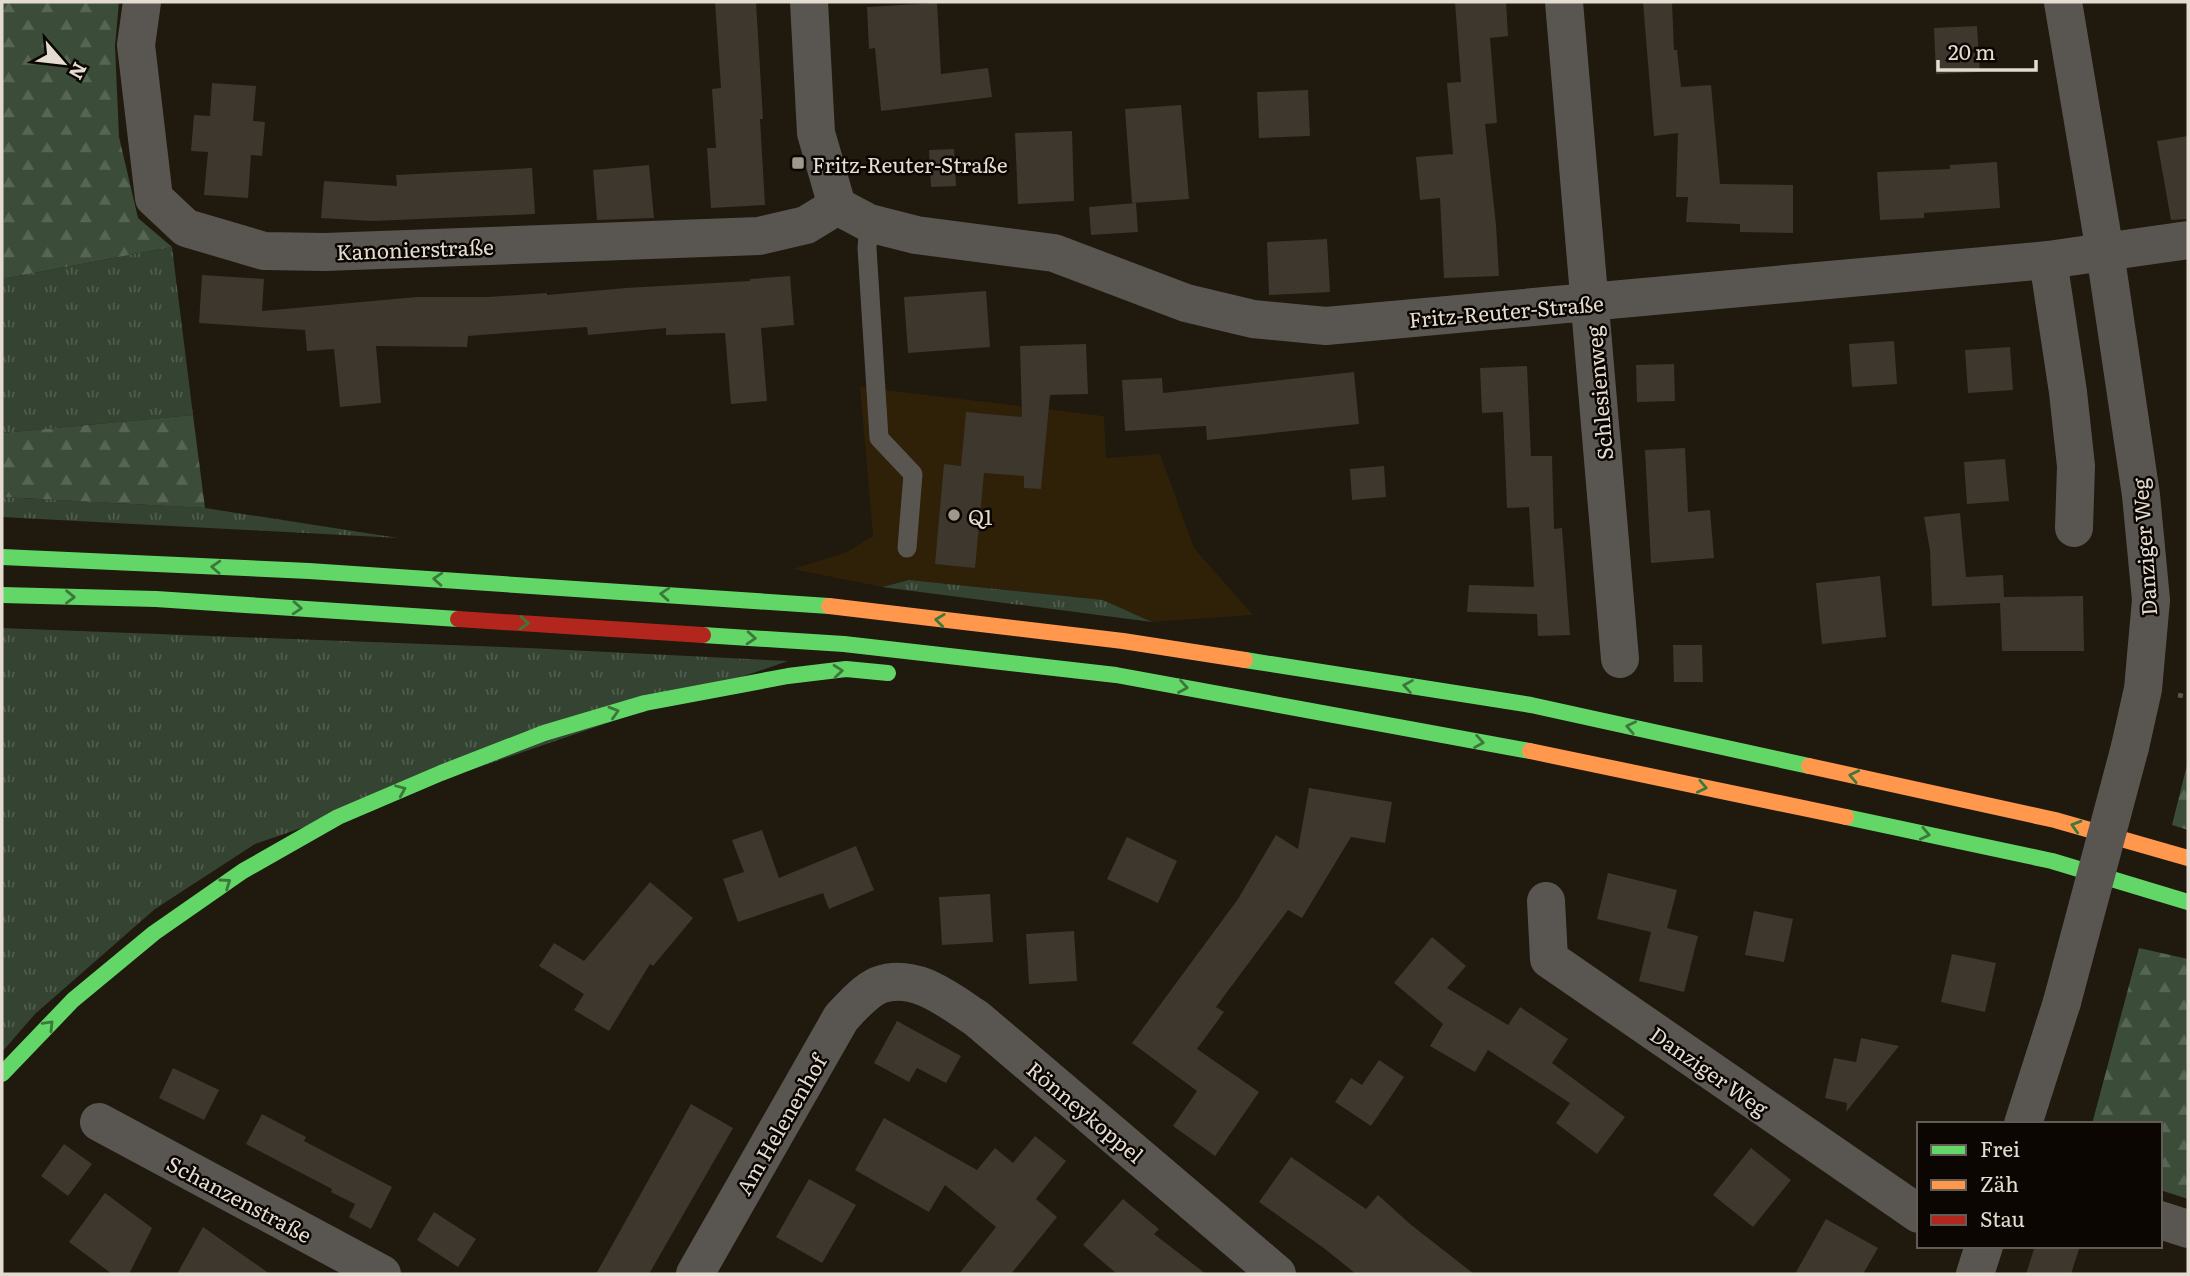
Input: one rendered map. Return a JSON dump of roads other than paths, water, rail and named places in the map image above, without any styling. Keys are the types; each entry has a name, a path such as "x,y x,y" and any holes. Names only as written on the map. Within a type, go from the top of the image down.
{"highway":[{"path":"2,557 309,571 808,603 1123,641 1531,705 2055,820 2188,858"},
{"path":"2,595 156,599 844,644 1116,675 1546,754 2052,861 2188,902"},
{"path":"2,1074 74,1000 154,933 243,871 338,817 544,733 645,703 788,676 846,669 900,675"},
{"path":"1047,683 1116,675"}],"street":[{"name":"Kanonierstraße","path":"142,2 136,45 155,198 186,228 264,251 325,252 759,236 853,215"},
{"path":"809,2 816,132 853,215"},
{"name":"Schlesienweg","path":"1564,2 1620,659"},
{"name":"Danziger Weg","path":"2024,1122 2062,1002 2130,747 2143,689 2151,600 2141,495 2105,252 2063,2"},
{"name":"Fritz-Reuter-Straße","path":"853,215 916,235 1054,253 1186,303 1253,319 1326,326 2048,260 2188,240"},
{"path":"2048,260 2076,466 2074,528"},
{"name":"Danziger Weg","path":"1546,901 1549,959 1917,1213"},
{"name":"Rönneykoppel","path":"879,985 908,982 930,988 976,1018 1277,1274"},
{"name":"Am Helenenhof","path":"695,1274 841,1018 856,1002 879,985"},
{"name":"Schanzenstraße","path":"99,1122 382,1274"},
{"path":"2162,1221 2188,1229"}],"lane":[{"path":"853,215 867,248 878,438 912,474 906,548"}],"place":[{"name":"Fritz-Reuter-Straße","path":"798,163"},
{"name":"Q1","path":"954,515"}]}
